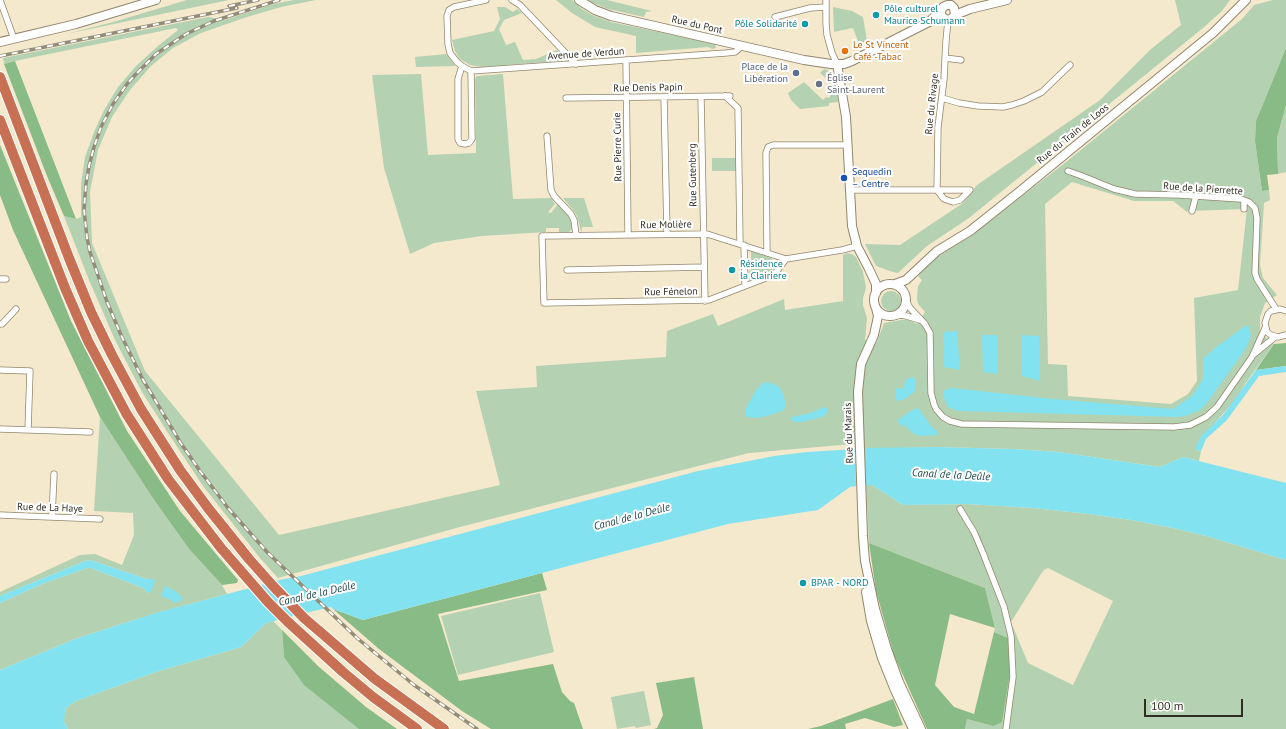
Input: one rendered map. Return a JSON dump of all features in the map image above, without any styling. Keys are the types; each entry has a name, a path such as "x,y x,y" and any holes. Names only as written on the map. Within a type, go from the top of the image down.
{"highway":[{"path":"0,77 91,312 115,362 141,409 180,470 216,518 266,579 304,618 370,675 444,729"},
{"path":"0,120 65,288 88,341 140,436 168,479 204,527 250,583 288,622 349,677 417,729"}],"street":[{"path":"0,0 14,39"},
{"path":"0,42 76,24 156,0"},
{"path":"462,66 458,79 458,139 460,143 465,144 469,143 472,139 471,71 454,60 450,53 448,44 447,16 450,10 454,7 486,0"},
{"path":"512,0 520,5 576,64"},
{"name":"Rue du Pont","path":"579,0 590,8 606,14 819,63 837,64 844,64 852,61 929,22 947,11"},
{"path":"826,0 827,35 837,64 845,110 852,226 857,246 876,284 874,300 876,308 881,313 892,316 903,315 922,321"},
{"path":"947,11 966,5 1003,0"},
{"path":"947,11 970,9 1007,0"},
{"name":"Rue du Train de Loos","path":"1238,8 1243,0"},
{"name":"Rue du Train de Loos","path":"892,284 902,282 932,255 977,225 1218,29 1246,0"},
{"path":"776,17 810,8 826,7"},
{"name":"Rue du Rivage","path":"937,190 938,140 945,58 947,11"},
{"path":"712,54 719,51 723,42"},
{"name":"Avenue de Verdun","path":"471,71 735,52 742,46"},
{"path":"945,58 961,60"},
{"name":"Rue Pierre Curie","path":"626,60 628,235"},
{"path":"942,98 978,106 1003,107 1024,102 1042,92 1070,65"},
{"name":"Rue Denis Papin","path":"566,98 727,96 738,108 742,245"},
{"path":"664,97 667,234"},
{"name":"Rue Gutenberg","path":"701,97 705,301"},
{"path":"547,136 551,190 554,196 571,214 574,220 576,235"},
{"path":"767,253 766,153 768,147 773,145 847,145"},
{"name":"Rue de la Pierrette","path":"1068,171 1114,189 1135,194 1179,195 1244,200 1252,205 1255,208 1257,218 1255,273 1257,279 1276,309"},
{"path":"849,190 937,190 970,190 960,200 953,202 944,199 937,190"},
{"path":"1192,211 1196,196"},
{"path":"1244,200 1244,209"},
{"name":"Rue Molière","path":"544,303 542,236 703,234 717,236 786,259"},
{"path":"742,245 745,286"},
{"path":"786,259 842,250 857,246"},
{"name":"Rue Fénelon","path":"544,303 705,301 714,299 774,275 786,259"},
{"path":"566,270 704,267"},
{"path":"869,268 878,276 904,290 910,308 928,327 931,337 931,393 934,404 936,409 943,417 950,421 962,424 1174,427 1190,425 1202,420 1214,411 1252,357 1265,328"},
{"name":"Rue du Train de Loos","path":"907,300 908,286 917,270"},
{"path":"876,293 882,286 892,284"},
{"path":"892,316 902,311 907,300"},
{"name":"Rue du Marais","path":"876,308 878,316 876,332 860,368 858,398 858,426 865,561 864,576 871,621 877,641 894,688 913,729"},
{"path":"1286,310 1280,308 1271,311 1264,323 1267,332 1275,337 1286,336"},
{"path":"0,324 2,324 16,309"},
{"name":"Rue du Marais","path":"876,332 892,316"},
{"path":"1252,357 1275,337"},
{"path":"0,370 30,371 28,430"},
{"path":"0,429 90,432"},
{"path":"52,517 54,474"},
{"path":"960,509 974,532 983,552 1004,607 1011,636 1013,677 1006,729"},
{"name":"Rue de La Haye","path":"0,515 100,519"},
{"name":"Rue du Marais","path":"865,561 875,609 887,649 899,682 921,729"}],"green space":[{"path":"187,0 229,0 66,34 113,22"},
{"path":"294,0 316,0 281,7 201,33 173,48 151,66 130,90 112,117 98,150 90,192 92,243 145,371 279,535 500,485 476,391 537,387 536,366 666,357 667,331 713,314 718,326 784,299 785,310 843,301 843,255 847,253 856,257 863,272 866,288 863,298 863,305 867,318 865,340 877,342 884,323 907,319 917,324 925,312 918,304 917,299 918,286 922,280 918,276 932,260 968,238 1066,162 1242,19 1254,5 1273,0 1286,0 1286,48 1256,121 1255,141 1262,191 1269,190 1270,200 1264,203 1260,265 1263,278 1277,295 1265,303 1260,317 1260,333 1274,344 1236,399 1213,425 1196,450 1201,451 1199,461 1183,457 1160,467 1058,452 937,447 869,449 864,448 864,443 749,453 460,527 278,578 260,558 203,486 142,392 115,340 89,280 64,216 76,219 81,217 81,184 85,157 104,110 118,87 136,66 178,30 176,28 4,64 3,58 208,17 225,20 273,4","holes":["1072,182 1134,201 1173,201 1187,212 1247,209 1238,290 1194,298 1197,381 1188,394 1171,404 1068,396 1067,365 1048,364 1045,204"]},
{"path":"556,0 572,0 592,15 611,22 715,44 716,48 712,49 708,47 636,53 636,36 595,27 572,13"},
{"path":"589,0 607,0 652,11 646,12 644,17 608,9"},
{"path":"1175,0 1230,0 1222,11 1203,28 969,218 927,246 898,273 876,266 865,244 900,245 963,203 977,185 1100,100 1151,49 1181,25"},
{"path":"497,7 505,7 513,12 517,9 522,13 504,20 499,29 506,45 515,42 523,60 536,59 557,50 560,54 560,59 558,61 481,67 470,65 460,59 455,51 452,40 494,31 500,19"},
{"path":"833,7 852,11 863,17 867,41 859,44 853,28 834,32"},
{"path":"1286,48 1286,105 1277,138 1278,174 1267,175 1269,190 1262,191 1255,141 1256,121"},
{"path":"446,54 455,66 416,67 415,57"},
{"path":"15,61 76,219 64,216 47,176 4,64"},
{"path":"824,69 834,74 838,102 829,103 829,106 800,109 791,100 788,93 804,82 823,100 826,97 829,98 832,93 834,87 831,86 832,83 820,73"},
{"path":"421,74 428,155 476,153 475,78 477,76 503,74 513,199 551,198 555,204 548,212 551,213 557,205 562,206 571,220 572,229 569,232 559,232 559,228 546,228 546,232 482,236 434,243 410,254 384,168 372,75"},
{"path":"1286,105 1286,172 1278,174 1277,138"},
{"path":"0,145 71,321 127,431 180,511 238,580 237,583 222,585 189,549 152,497 100,417 13,230 0,195"},
{"path":"712,158 738,158 738,171 712,171"},
{"path":"563,198 584,198 593,227 582,227 582,232 577,216"},
{"path":"751,251 771,258 774,266 771,272 753,280 749,279 746,274 751,270"},
{"path":"891,291 898,294 901,301 898,308 891,311 884,308 881,301 884,294"},
{"path":"1286,343 1286,366 1256,370 1274,344"},
{"path":"100,417 152,497 189,549 222,585 227,594 160,612 75,639 0,670 0,603 42,584 87,568 91,568 143,588 148,593 154,579 147,579 90,560 0,596 0,592 80,555 95,554 122,565 134,535 133,513 94,511"},
{"path":"866,485 872,485 903,505 967,504 1033,508 1131,520 1206,536 1286,560 1286,729 965,729 967,719 993,726 1015,641 994,632 995,628 985,588 869,543","holes":["1048,568 1113,601 1073,685 1028,663 1011,622 1044,570"]},
{"path":"869,543 985,588 995,628 950,614 935,685 954,707 974,714 994,632 1015,641 1002,722 993,726 967,719 965,729 927,729 894,655 876,591"},
{"path":"542,573 547,590 438,614 459,681 553,664 562,692 570,701 574,703 583,729 491,729 462,711 379,649 333,609 363,620"},
{"path":"540,593 554,652 458,675 441,616"},
{"path":"273,621 282,630 284,657 360,729 68,729 64,722 63,718 67,707 76,701 156,672 241,647 266,623"},
{"path":"282,630 318,666 366,707 397,729 359,729 304,685 284,657"},
{"path":"694,677 703,729 654,729 657,728 663,715 656,683"},
{"path":"644,691 651,725 636,728 635,726 617,729 611,697"},
{"path":"893,699 903,725 894,727 865,718 845,724 846,729 808,729 821,726"}],"water":[{"path":"1245,326 1249,326 1251,335 1246,348 1207,403 1200,410 1185,416 958,411 948,407 943,396 944,391 952,388 1053,399 1173,409 1192,396 1203,379 1204,358"},
{"path":"957,331 960,370 944,367 943,332"},
{"path":"982,335 997,335 997,374 983,372"},
{"path":"1021,335 1039,336 1040,381 1022,376"},
{"path":"1286,366 1286,372 1259,376 1227,420 1206,439 1201,451 1195,450 1202,435 1223,415 1256,370"},
{"path":"913,377 916,380 915,391 902,400 895,401 896,388 903,389 906,379"},
{"path":"764,382 774,384 780,388 784,396 786,407 782,411 767,416 757,418 748,417 746,416 746,408 756,390"},
{"path":"825,407 827,408 827,413 822,417 802,422 794,422 790,419 792,417 810,413"},
{"path":"917,408 930,425 938,432 937,435 917,435 911,432 905,425 903,427 897,421"},
{"name":"Canal de la Deûle","path":"937,447 1058,452 1160,467 1183,457 1286,483 1286,560 1206,536 1131,520 1033,508 967,504 903,505 872,485 866,485 864,448"},
{"name":"Canal de la Deûle","path":"855,449 856,486 850,487 818,510 728,524 363,620 331,607 266,623 241,647 156,672 76,701 67,707 65,712 64,722 68,729 0,729 0,670 75,639 159,612 698,471 774,456"},
{"path":"90,560 147,579 154,579 155,581 151,592 148,593 143,588 91,568 87,568 42,584 0,603 0,596"},
{"path":"165,586 175,591 183,600 174,603 171,600 161,596"}],"railway":[{"path":"229,6 258,0"},
{"path":"279,0 214,21 186,34 156,54 127,84 113,104 101,127 89,166 84,209 90,252 107,302 142,378 180,442 228,508 267,552 357,638 414,685 477,729"},
{"path":"0,56 237,8"}],"place":[{"name":"Pôle culturel Maurice Schumann","path":"876,15"},
{"name":"Pôle Solidarité","path":"805,24"},
{"name":"Le St Vincent Café -Tabac","path":"845,51"},
{"name":"Place de la Libération","path":"796,73"},
{"name":"Église Saint-Laurent","path":"819,84"},
{"name":"Sequedin – Centre","path":"844,178"},
{"name":"Résidence la Clairiere","path":"732,270"},
{"name":"BPAR - NORD","path":"803,583"}]}
